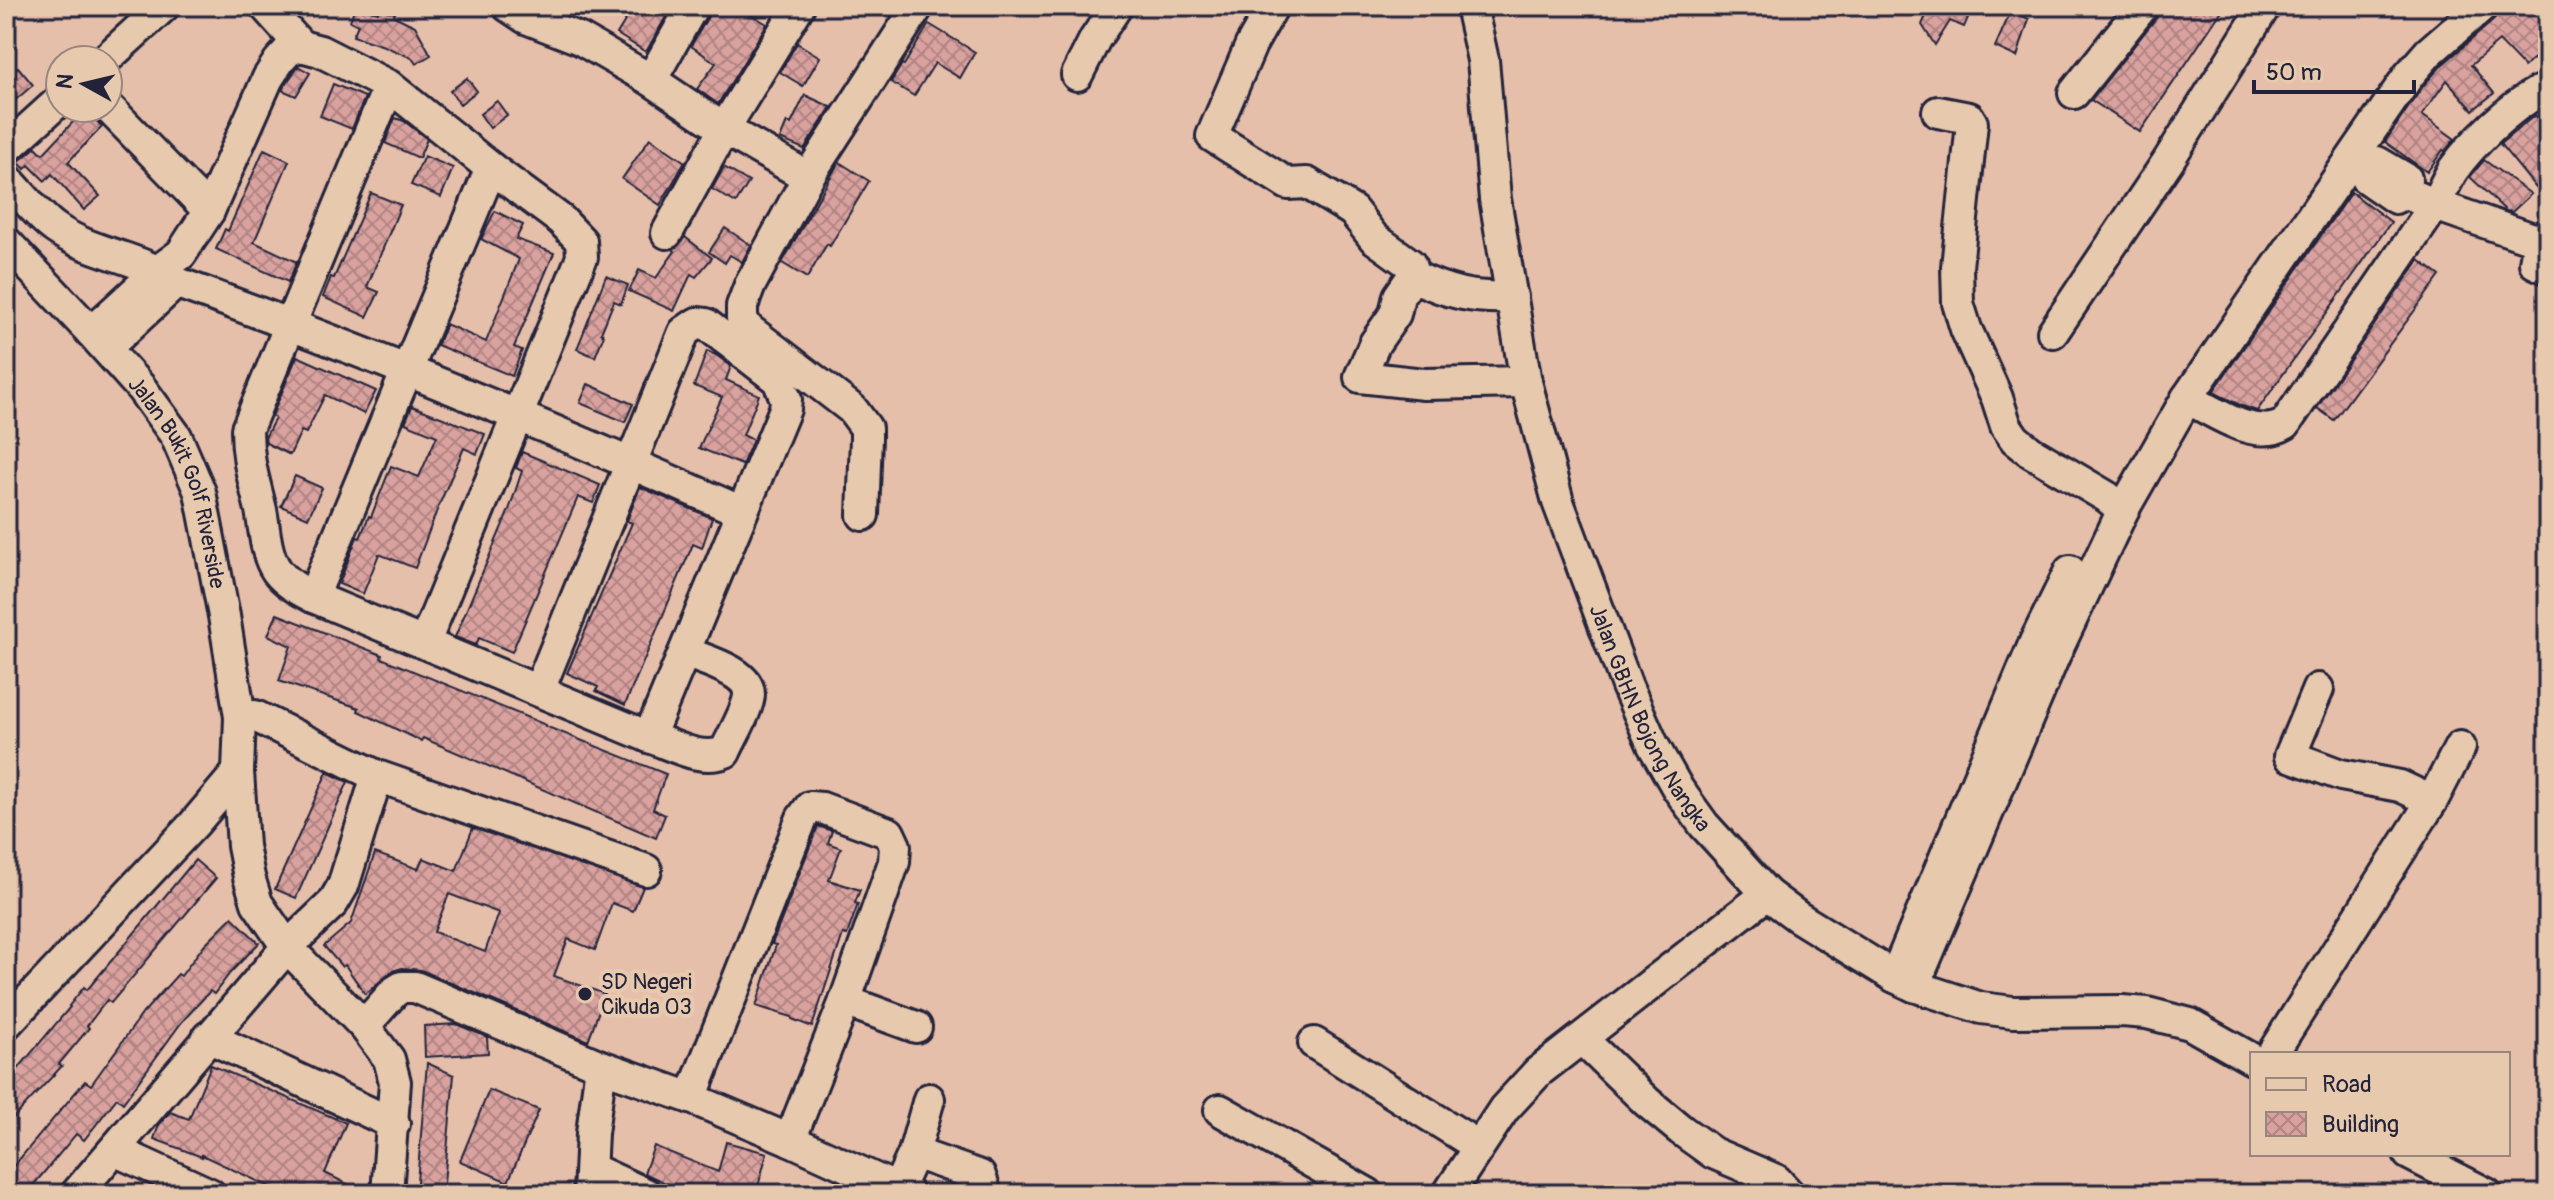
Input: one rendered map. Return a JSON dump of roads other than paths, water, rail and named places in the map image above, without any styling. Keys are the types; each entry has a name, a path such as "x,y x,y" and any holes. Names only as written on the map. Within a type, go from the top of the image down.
{"street":[{"path":"122,44 164,6"},
{"path":"265,6 301,46"},
{"path":"508,6 526,18 580,39 651,80 724,129 808,177"},
{"path":"651,80 693,6"},
{"path":"667,233 724,129 799,6"},
{"path":"863,515 866,428 861,419 841,400 748,329 742,319 742,306 750,285 808,177 918,6"},
{"path":"1077,75 1095,39 1117,6"},
{"path":"1273,6 1251,45 1212,136 1288,184 1307,183 1353,211 1374,238 1410,264 1413,276"},
{"name":"Jalan GBHN Bojong Nangka","path":"1471,6 1483,60 1495,199 1526,382 1558,502 1627,686 1653,745 1678,789 1704,825 1767,894 1798,917 1905,982 1981,1008 2013,1012 2122,1011 2171,1018 2190,1024 2250,1058"},
{"path":"2074,93 2143,6"},
{"path":"1905,982 2035,642 2115,504 2172,391 2353,157 2414,49 2460,6"},
{"path":"2115,504 2409,75 2429,52 2482,6"},
{"path":"2053,332 2168,161 2259,8"},
{"path":"99,340 172,269 209,211 268,78 289,50 301,46 320,51 389,86 561,220 581,241 582,257 425,642"},
{"path":"389,86 247,429 248,460 270,558 278,573 313,597 649,737 702,756 715,756 725,752 749,697 747,683 736,673 685,652"},
{"path":"2187,398 2251,429 2265,432 2285,424 2435,205 2452,171 2478,140 2523,101 2546,91"},
{"path":"1938,112 1969,118 1972,123 1957,267 1958,303 2006,426 2015,439 2031,452 2115,504"},
{"path":"6,149 44,115"},
{"path":"124,123 209,211"},
{"path":"2353,157 2377,162 2406,179 2405,192 2545,248"},
{"path":"313,597 491,168"},
{"path":"6,178 54,227 99,249 172,269 292,324 519,416 742,512"},
{"name":"Jalan Bukit Golf Riverside","path":"6,242 141,388 176,436 200,492 238,706 238,772 243,846 249,877 257,903 287,947 364,1026 389,1059 395,1082 387,1194"},
{"path":"1413,276 1442,290 1465,295 1512,297"},
{"path":"1413,276 1403,289 1395,314 1375,343 1360,377 1435,385 1526,382"},
{"path":"539,690 684,332 697,323 706,324 778,380 786,399 785,409 649,737"},
{"path":"2318,689 2290,756 2341,775 2400,786 2432,801"},
{"path":"255,716 377,776 646,870"},
{"path":"2273,1052 2432,801 2460,747"},
{"path":"6,1024 194,824 238,772"},
{"path":"76,1194 287,947 333,903 343,886 377,776"},
{"path":"691,1098 802,818 810,807 822,808 889,833 895,846 894,862 845,1001 790,1140"},
{"path":"1448,1194 1504,1109 1538,1072 1767,894"},
{"path":"364,1026 394,992 402,987 415,987 601,1066 691,1098 902,1192 929,1099"},
{"path":"845,1001 916,1027"},
{"path":"208,1037 394,1124"},
{"path":"1582,1039 1681,1130 1713,1153 1776,1180 1789,1194"},
{"path":"1314,1043 1478,1146"},
{"path":"601,1066 592,1133 590,1182 646,1194"},
{"path":"1220,1110 1368,1194"},
{"path":"114,1150 210,1194"},
{"path":"914,1153 980,1176 984,1187 981,1194"},
{"path":"2413,1156 2487,1194"}],"place":[{"name":"SD Negeri Cikuda 03","path":"585,994"}]}
